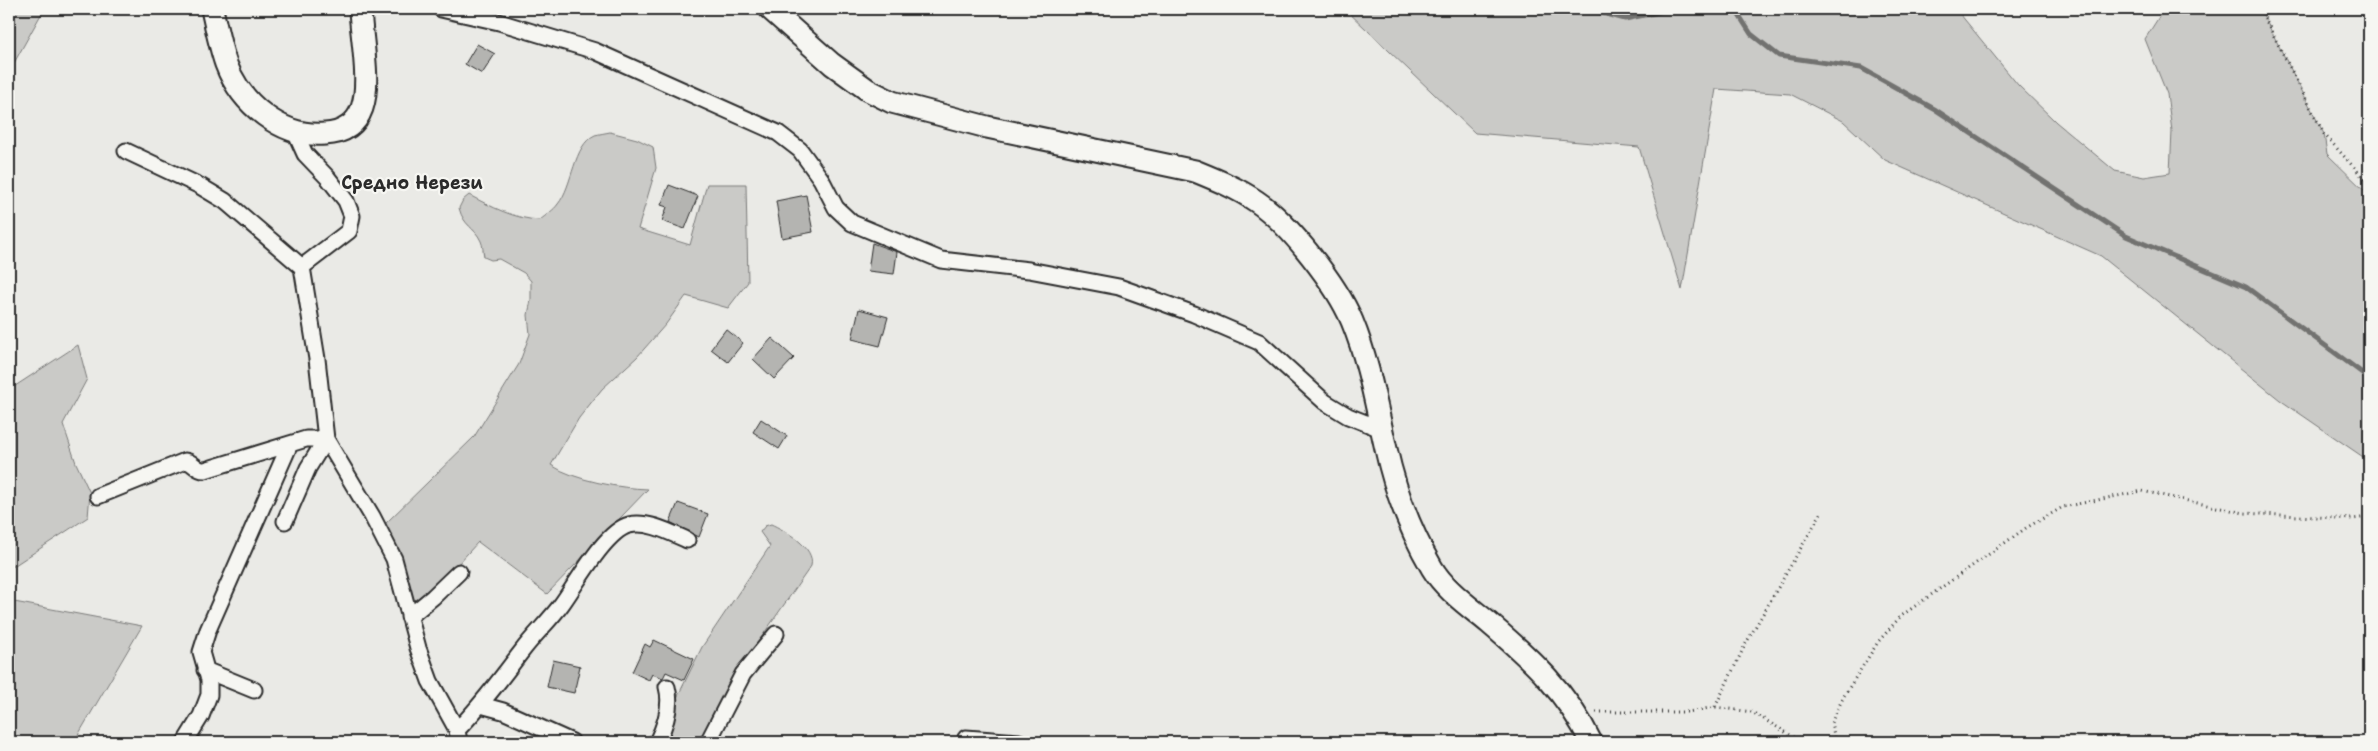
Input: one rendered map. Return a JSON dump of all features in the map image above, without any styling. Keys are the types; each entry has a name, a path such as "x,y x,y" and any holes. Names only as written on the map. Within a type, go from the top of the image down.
{"street":[{"path":"212,9 226,65 242,93 264,114 295,132 312,135 336,133 354,124 363,107 365,72 360,9"},
{"path":"441,9 499,22 595,51 778,133 800,150 821,179 836,208 852,223 877,234 941,260 1029,270 1119,287 1194,314 1259,342 1325,402 1348,416 1381,429"},
{"path":"770,9 832,64 868,90 892,102 987,127 1195,171 1228,184 1258,202 1288,229 1309,255 1331,284 1352,320 1364,355 1381,429 1401,499 1433,570 1457,596 1545,673 1576,712 1591,742"},
{"path":"295,132 305,154 328,178 346,201 352,216 349,231 302,267"},
{"path":"126,151 200,186 225,201 302,267 317,359 326,439 383,535 399,572 409,617 430,681 458,736 523,650 561,604 586,566 624,526 635,524 650,526 687,540"},
{"path":"98,496 188,460 198,469 205,470 306,439 326,439"},
{"path":"285,521 308,468 326,439"},
{"path":"185,742 201,716 209,695 210,680 205,670 202,652 208,630 290,444"},
{"path":"409,617 434,597 459,572"},
{"path":"708,742 743,674 776,634"},
{"path":"205,670 254,690"},
{"path":"656,742 667,714 669,703 667,687"},
{"path":"481,705 503,711 572,742"},
{"path":"966,738 1020,742"}],"path":[{"path":"2260,9 2324,134 2369,184"},
{"path":"1836,742 1831,723 1844,696 1878,642 1901,616 2026,528 2063,508 2142,491 2244,513 2353,519 2369,517"},
{"path":"1715,707 1745,646 1821,513"},
{"path":"1576,712 1688,712 1715,707 1752,712 1802,742"}],"shaded area":[{"path":"9,9 44,9 9,72"},
{"path":"1345,9 1956,9 2018,85 2056,122 2115,171 2144,177 2170,173 2172,131 2167,94 2145,39 2164,9 2260,9 2324,134 2327,154 2369,195 2369,461 2280,400 2101,256 1885,160 1843,121 1790,94 1716,89 1682,290 1639,147 1475,133"},
{"path":"610,132 637,139 653,147 656,168 638,229 690,245 707,184 746,184 748,282 728,308 686,296 666,324 637,357 602,389 579,418 551,465 561,471 598,483 648,489 547,594 478,542 448,575 414,606 395,544 385,524 474,437 519,364 530,334 528,315 531,300 531,281 524,273 499,259 491,260 484,257 481,241 466,223 459,208 463,200 469,195 512,215 540,220 558,204 563,196 582,147 595,135"},
{"path":"78,345 87,379 63,424 76,463 90,493 88,517 9,569 9,390"},
{"path":"771,524 791,535 804,546 809,552 811,566 751,652 704,742 662,742 675,702 702,647 770,546 760,532 765,526"},
{"path":"9,601 142,626 74,742 9,742"}],"building":[{"path":"477,44 495,54 482,74 465,64"},
{"path":"669,185 698,196 685,229 662,221 667,207 661,205"},
{"path":"806,195 813,232 782,238 776,201"},
{"path":"872,243 897,252 894,274 868,271"},
{"path":"859,309 888,317 880,346 852,339"},
{"path":"726,329 743,343 728,362 711,349"},
{"path":"772,338 794,358 774,379 753,359"},
{"path":"761,419 787,436 779,449 753,432"},
{"path":"678,503 708,514 699,537 670,522"},
{"path":"654,640 694,659 684,680 666,672 663,678 652,674 649,680 632,672 645,644 650,647"},
{"path":"553,660 580,666 574,693 547,687"}],"waterway":[{"path":"1588,9 1625,19 1673,9"},
{"path":"1735,9 1751,34 1779,56 1861,68 1936,110 2126,236 2246,287 2369,378"}],"district":[{"name":"Средно Нерези","path":"412,183"}]}
